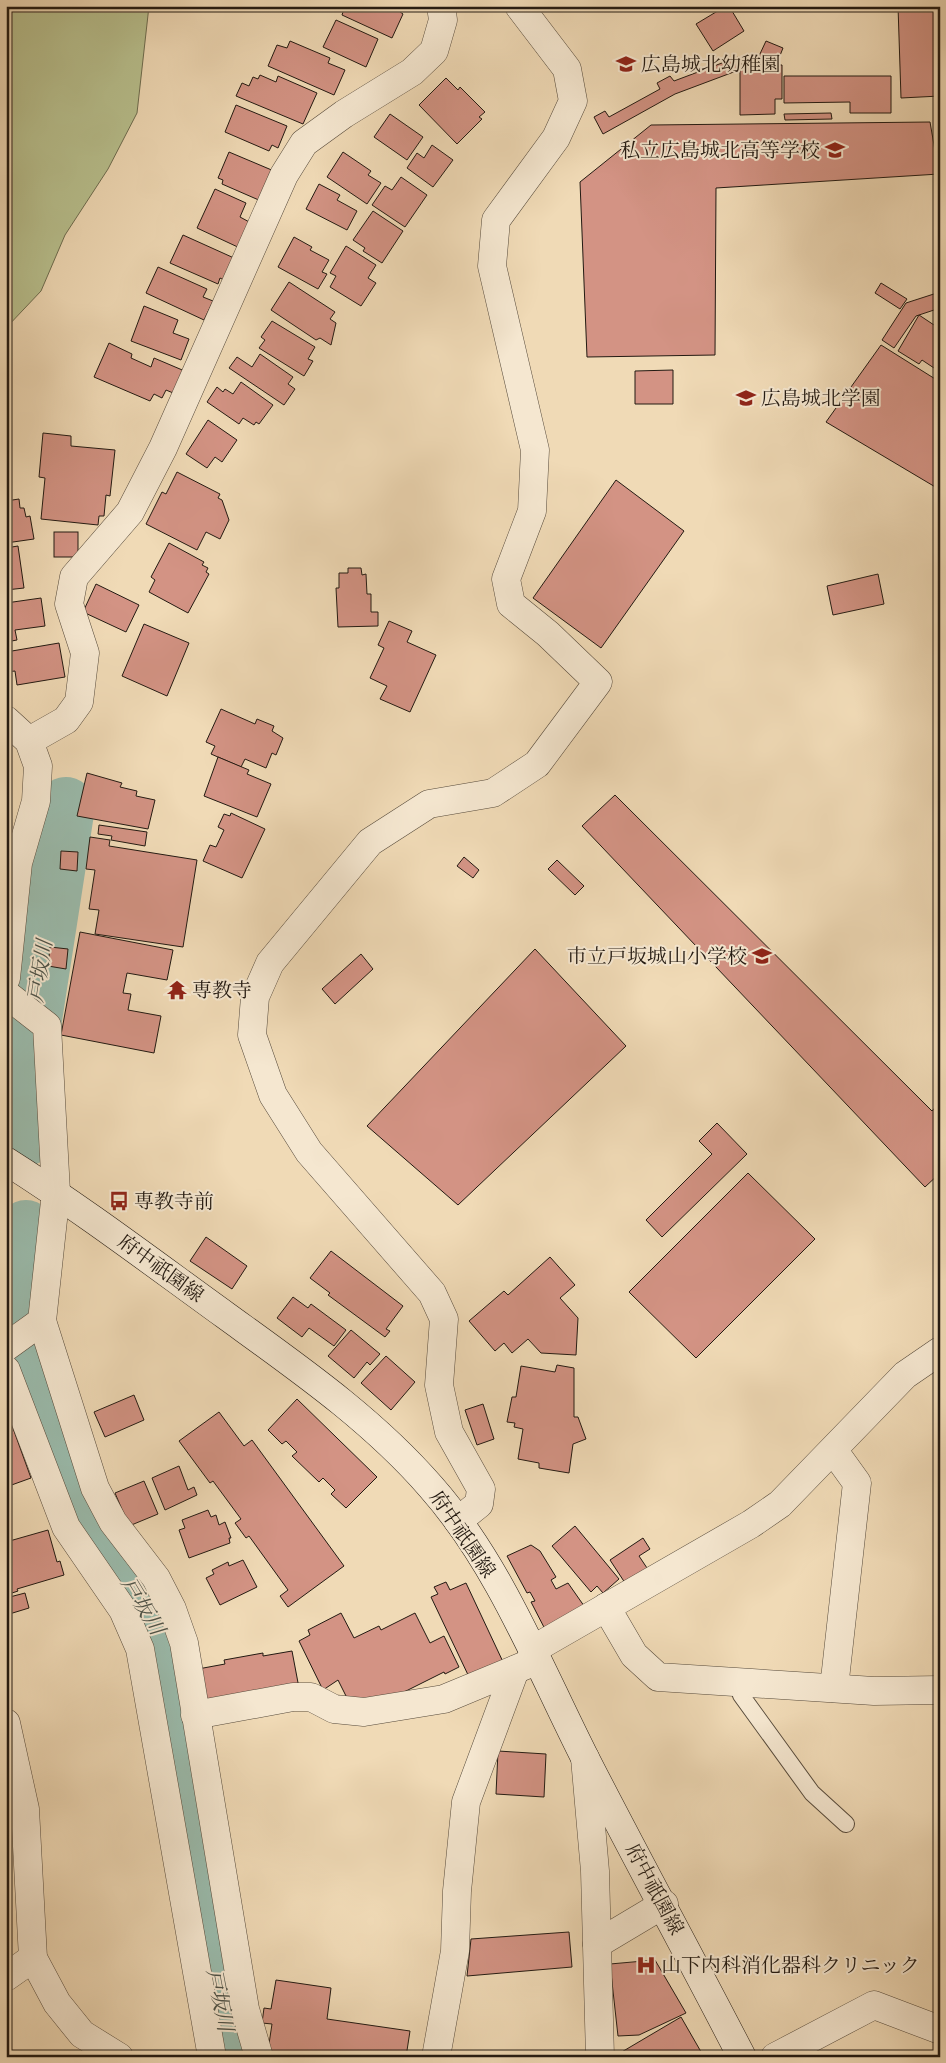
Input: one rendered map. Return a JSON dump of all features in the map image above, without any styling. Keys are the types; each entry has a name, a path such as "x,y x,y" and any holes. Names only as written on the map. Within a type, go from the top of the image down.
{"street":[{"path":"29,741 66,720 79,702 85,653 69,604 74,577 130,512 155,464 284,175 304,143 344,114 412,72 434,51 443,20 440,6"},
{"path":"458,1521 479,1504 481,1489 449,1432 439,1384 444,1319 432,1293 309,1152 273,1095 252,1035 255,997 270,963 370,842 430,804 493,793 537,764 598,682 548,634 511,604 506,579 532,511 534,450 492,266 496,220 556,138 573,101 567,69 518,6"},
{"path":"6,720 29,741 38,766 36,801 18,863 6,978"},
{"path":"6,994 46,1026 56,1192 42,1321 96,1488 113,1522 156,1578 172,1609 184,1643 245,2009 259,2057"},
{"name":"府中祇園線","path":"7,1166 56,1192 316,1381 377,1430 431,1487 478,1550 528,1660 585,1758 664,1904 742,2057"},
{"path":"6,1347 42,1321"},
{"path":"196,1715 293,1697 311,1697 334,1709 364,1712 444,1699 528,1660 606,1607 751,1524 780,1504 834,1451 905,1375 940,1351"},
{"path":"6,1370 66,1527 122,1610 140,1649 212,2057"},
{"path":"834,1451 857,1483 834,1688"},
{"path":"606,1607 634,1655 658,1677 874,1691 940,1690"},
{"path":"436,2057 454,1951 457,1891 466,1802 528,1660"},
{"path":"6,1723 25,1809 33,1958 57,2003 82,2034 119,2057"},
{"path":"585,1758 595,1871 600,2057"},
{"path":"597,1944 664,1904"},
{"path":"6,1977 33,1958"},
{"path":"774,2057 874,2005 940,2030"}],"lane":[{"path":"737,1682 741,1695 812,1793 846,1824"}],"green space":[{"path":"6,6 149,6 137,113 108,169 65,235 41,291 6,328"}],"building":[{"path":"345,6 392,6 403,14 392,38 342,15"},
{"path":"729,6 744,31 713,51 696,24"},
{"path":"898,6 940,6 940,96 901,98"},
{"path":"336,20 378,39 366,67 323,47"},
{"path":"290,41 330,58 328,63 345,70 334,95 268,66 277,45 287,48"},
{"path":"766,41 783,48 777,63 759,56"},
{"path":"738,57 739,70 675,94 603,134 594,117 605,111 609,117 660,89 657,83 670,76 674,81"},
{"path":"740,64 782,65 782,99 775,99 775,114 740,115"},
{"path":"260,75 276,82 278,76 317,93 303,124 236,96 242,83 249,86 253,77 258,79"},
{"path":"784,76 891,76 891,113 850,113 850,102 784,103"},
{"path":"446,78 458,90 460,87 485,112 479,117 482,119 457,144 419,105"},
{"path":"236,105 287,126 278,148 272,145 269,151 225,132"},
{"path":"831,113 832,119 785,120 784,114"},
{"path":"390,114 423,137 407,160 374,137"},
{"path":"930,122 939,174 716,188 715,355 587,357 580,182 651,125"},
{"path":"432,145 453,160 433,187 407,168 417,153 424,158"},
{"path":"229,152 274,171 261,201 222,184 223,180 218,178"},
{"path":"343,152 371,171 368,175 381,183 367,204 327,177"},
{"path":"401,177 427,195 405,227 372,205 385,186 392,190"},
{"path":"319,184 340,195 337,200 357,211 347,230 306,209"},
{"path":"215,189 246,203 240,217 253,224 242,249 197,228"},
{"path":"373,211 403,231 382,263 363,251 365,248 353,240"},
{"path":"183,235 234,258 224,280 220,278 218,284 170,263"},
{"path":"294,237 312,247 310,250 329,260 322,272 327,274 318,289 278,267"},
{"path":"346,246 376,265 368,278 376,283 361,306 330,287 336,276 330,273"},
{"path":"158,267 207,289 203,297 213,301 204,320 146,293"},
{"path":"289,282 335,312 330,319 336,323 331,345 320,338 316,340 271,310"},
{"path":"881,283 907,299 900,309 875,293"},
{"path":"940,292 940,308 916,316 894,348 882,340 906,303"},
{"path":"144,306 178,320 173,333 189,339 181,360 131,341"},
{"path":"919,315 940,329 940,372 922,360 919,364 898,351"},
{"path":"272,321 315,347 308,359 313,361 304,376 259,348 265,340 261,337"},
{"path":"109,343 132,354 131,358 151,367 154,358 187,372 178,395 166,390 162,398 154,394 150,401 94,377"},
{"path":"881,345 940,382 940,484 937,488 826,422"},
{"path":"260,354 293,377 288,384 295,389 284,405 229,368 237,357 252,367"},
{"path":"673,370 673,404 635,404 635,371"},
{"path":"241,382 273,405 259,424 256,422 254,425 243,418 239,424 207,402 217,387 223,392 225,389 233,394"},
{"path":"208,420 237,440 222,462 215,457 207,468 186,454"},
{"path":"43,433 71,436 71,446 115,450 110,496 106,495 104,516 99,516 98,525 41,519 45,478 39,477"},
{"path":"177,472 220,494 218,498 222,500 229,520 220,539 206,532 197,550 146,524 162,492 166,494"},
{"path":"616,480 684,531 601,648 533,598"},
{"path":"19,499 20,508 24,508 26,517 30,516 34,539 6,543 6,501"},
{"path":"54,532 78,532 78,557 54,557"},
{"path":"169,543 204,562 202,565 208,568 206,572 209,574 188,613 149,592 155,580 151,577"},
{"path":"18,546 24,588 6,590 6,548"},
{"path":"348,568 361,568 362,575 366,574 367,594 371,594 371,612 378,612 378,626 338,627 336,588 339,588 339,573 348,573"},
{"path":"878,574 884,604 833,615 827,586"},
{"path":"96,584 139,605 126,632 83,612"},
{"path":"41,598 45,626 15,630 17,640 6,642 6,603"},
{"path":"389,621 412,631 407,642 436,655 410,712 380,699 387,686 370,678 384,648 378,645"},
{"path":"144,624 189,643 167,696 122,676"},
{"path":"59,643 65,677 17,685 15,671 6,672 6,652"},
{"path":"221,709 255,724 257,719 274,726 272,731 283,738 276,755 272,753 266,768 245,759 241,767 211,754 215,746 206,742"},
{"path":"218,757 249,770 247,774 271,784 257,817 204,796"},
{"path":"87,773 122,783 120,787 137,791 136,796 155,800 148,829 77,816"},
{"path":"615,795 932,1111 940,1102 940,1173 925,1187 582,826"},
{"path":"231,813 265,829 242,878 203,861 210,845 216,847 224,830 218,827 224,814 230,816"},
{"path":"99,825 147,832 145,846 111,840 112,836 98,834"},
{"path":"90,837 110,840 109,846 197,860 183,947 95,934 99,910 89,909 95,870 86,869"},
{"path":"61,851 78,852 77,871 60,869"},
{"path":"464,857 479,870 473,878 457,866"},
{"path":"557,860 584,886 575,895 548,869"},
{"path":"80,932 173,950 167,980 127,973 123,993 131,994 128,1010 161,1016 154,1053 61,1035"},
{"path":"50,947 68,949 66,969 48,966"},
{"path":"535,949 626,1046 458,1205 367,1126"},
{"path":"361,954 373,969 335,1004 322,989"},
{"path":"717,1123 747,1154 662,1237 646,1220 712,1154 699,1141"},
{"path":"748,1173 815,1239 696,1358 629,1292"},
{"path":"206,1237 247,1266 232,1289 190,1261"},
{"path":"331,1251 403,1306 386,1329 390,1331 385,1337 328,1295 330,1293 310,1278"},
{"path":"550,1257 575,1285 560,1298 578,1318 576,1355 541,1353 528,1339 512,1353 504,1343 495,1351 469,1321 504,1291 508,1295"},
{"path":"293,1297 308,1308 311,1304 346,1330 334,1346 309,1328 302,1337 277,1318"},
{"path":"351,1330 380,1354 370,1365 367,1362 354,1378 328,1356"},
{"path":"386,1356 415,1382 391,1410 361,1383"},
{"path":"557,1365 574,1368 574,1417 578,1417 586,1439 573,1444 569,1473 539,1468 539,1463 518,1459 523,1429 514,1427 515,1423 507,1422 512,1397 516,1397 521,1366 555,1372"},
{"path":"134,1395 144,1420 105,1437 94,1412"},
{"path":"297,1399 377,1477 346,1508 331,1494 335,1490 323,1478 319,1482 292,1456 297,1452 286,1441 282,1444 268,1430"},
{"path":"483,1404 494,1439 477,1445 465,1410"},
{"path":"6,1409 31,1478 6,1487"},
{"path":"219,1412 244,1446 252,1440 344,1566 288,1607 280,1596 288,1590 249,1536 246,1538 235,1523 241,1519 213,1481 210,1483 179,1441"},
{"path":"179,1466 188,1490 194,1487 197,1495 165,1510 152,1478"},
{"path":"144,1481 158,1514 129,1526 115,1493"},
{"path":"208,1510 211,1517 216,1515 219,1525 225,1522 231,1538 229,1538 230,1543 189,1558 179,1530 185,1528 182,1520"},
{"path":"575,1526 619,1579 603,1593 597,1586 591,1592 552,1546"},
{"path":"48,1530 57,1562 60,1561 64,1575 17,1589 18,1591 6,1595 6,1542"},
{"path":"643,1538 650,1549 639,1556 651,1574 629,1589 610,1560"},
{"path":"531,1545 540,1551 556,1577 551,1580 556,1589 568,1583 589,1613 548,1635 531,1602 535,1601 530,1592 527,1593 507,1556"},
{"path":"243,1560 257,1587 220,1605 206,1578 214,1574 212,1570 228,1562 229,1566"},
{"path":"446,1582 450,1590 466,1583 504,1664 470,1679 431,1597 438,1594 434,1587"},
{"path":"25,1593 29,1608 6,1615 6,1598"},
{"path":"341,1613 354,1638 379,1626 381,1630 415,1613 430,1643 444,1636 459,1667 445,1674 444,1672 356,1716 338,1680 323,1690 299,1641 310,1635 308,1630"},
{"path":"292,1651 299,1688 205,1706 198,1669 225,1664 224,1660 263,1653 263,1656"},
{"path":"498,1751 546,1754 544,1797 496,1794"},
{"path":"569,1932 572,1967 467,1976 471,1939"},
{"path":"655,1960 686,2013 639,2035 618,2036 610,1964"},
{"path":"276,1980 331,1988 327,2019 410,2031 406,2057 267,2057 272,2024 262,2023 264,2008 271,2009"},
{"path":"681,2017 704,2057 620,2057 620,2053"}],"waterway":[{"name":"戸坂川","path":"26,1137 33,1019 66,806"},
{"name":"戸坂川","path":"26,1229 26,1338 58,1436 90,1517 164,1639 196,1873 231,2057"}],"place":[{"name":"広島城北幼稚園","path":"626,64"},
{"name":"私立広島城北高等学校","path":"835,150"},
{"name":"広島城北学園","path":"746,398"},
{"name":"市立戸坂城山小学校","path":"762,956"},
{"name":"専教寺","path":"177,990"},
{"name":"専教寺前","path":"119,1201"},
{"name":"山下内科消化器科クリニック","path":"646,1965"}]}
